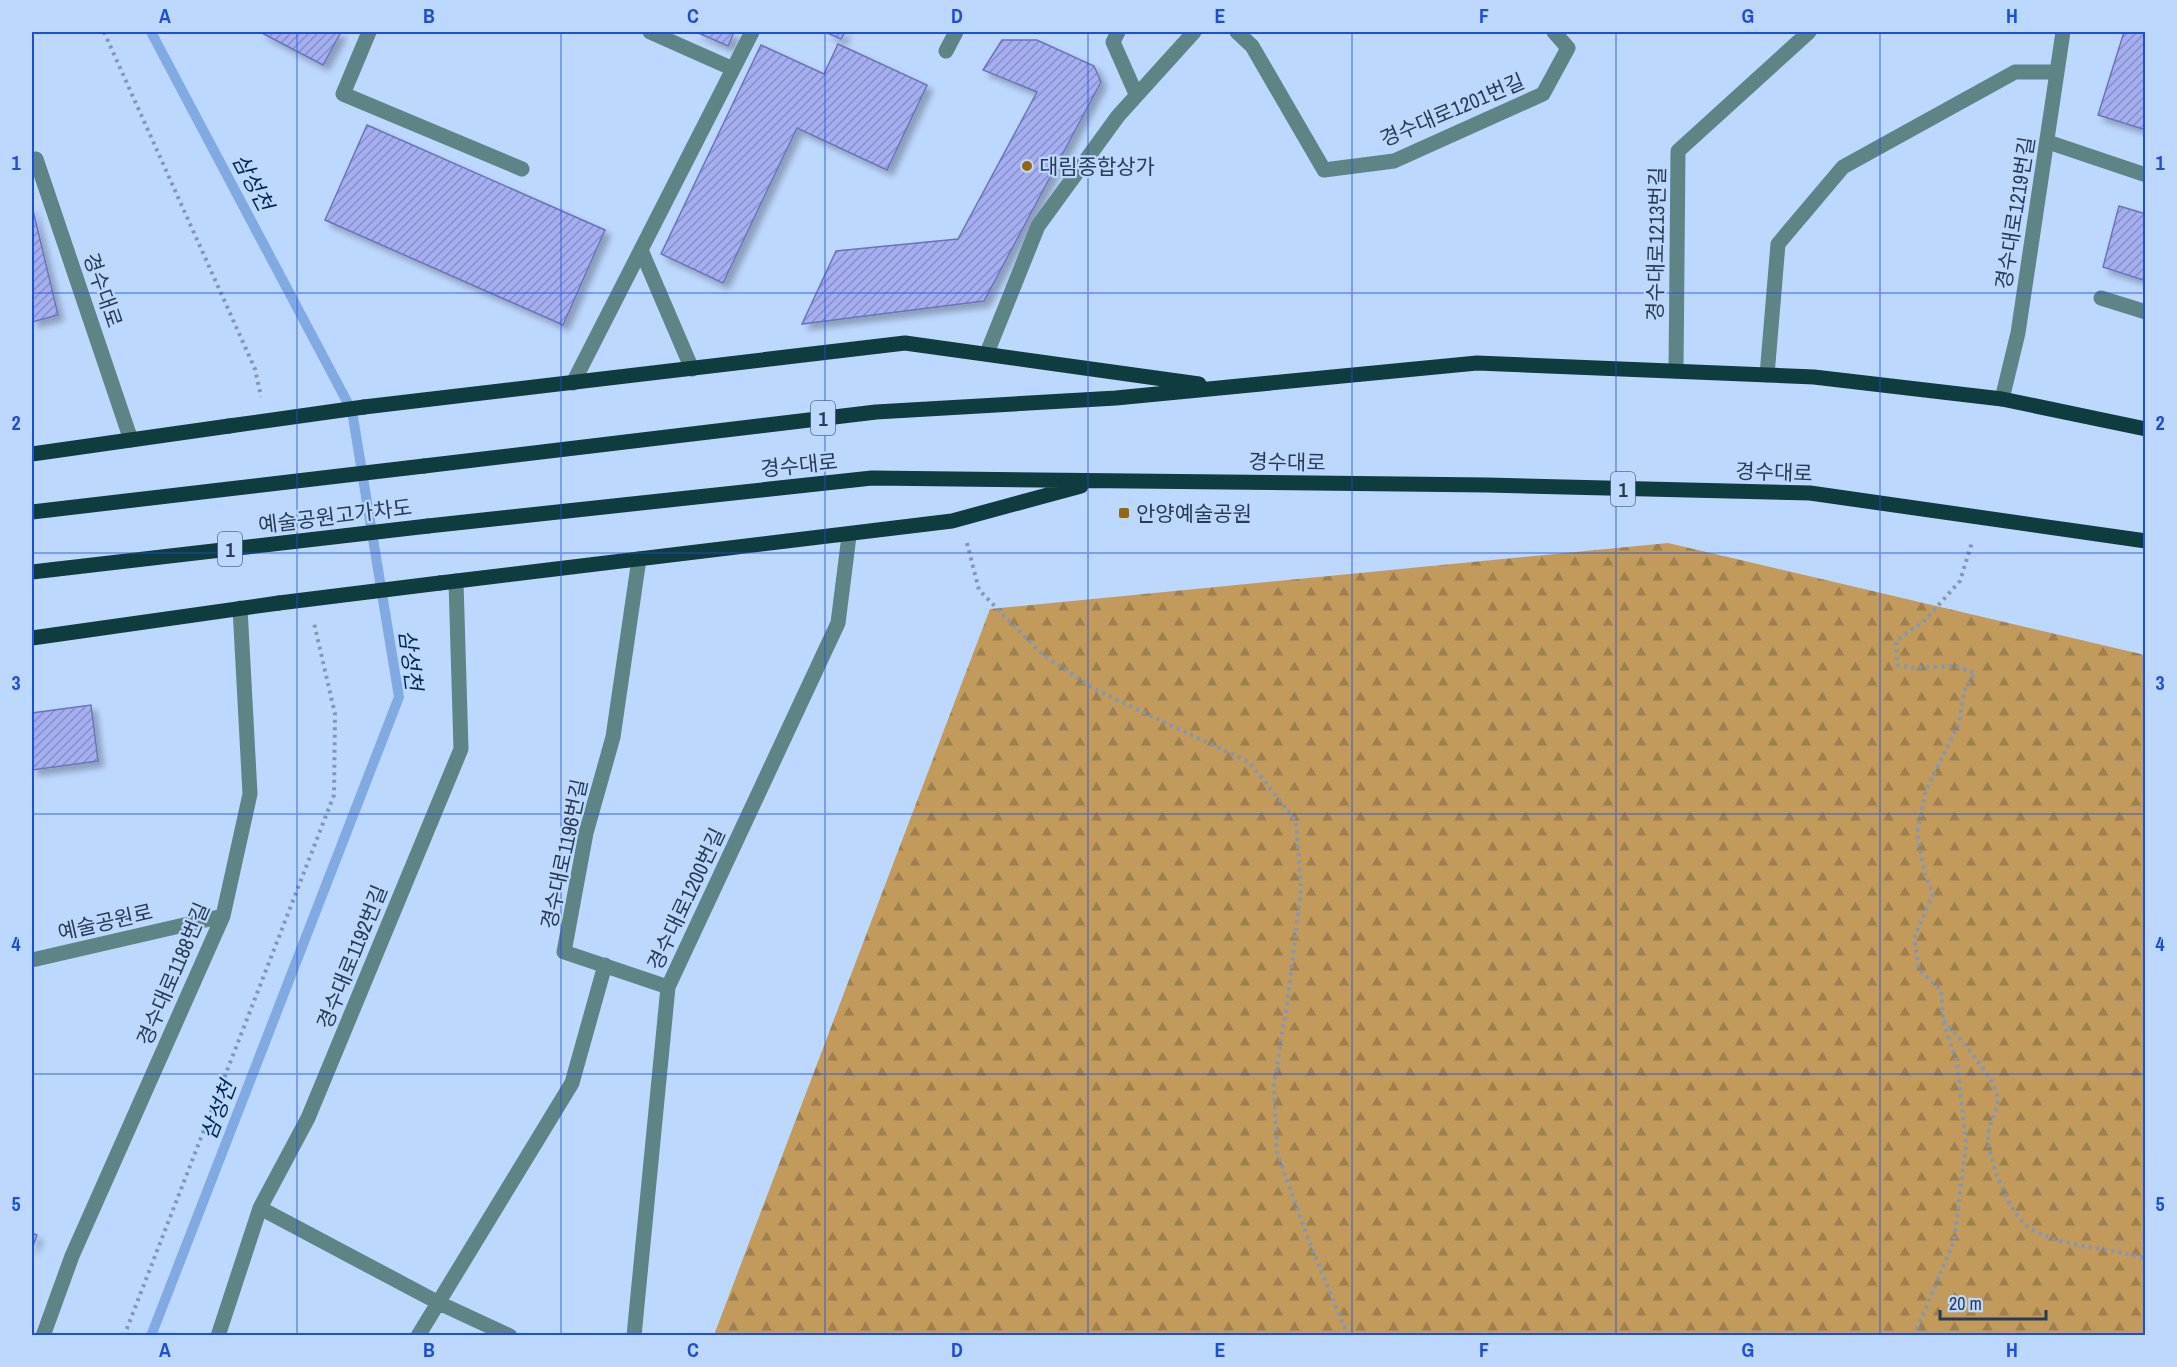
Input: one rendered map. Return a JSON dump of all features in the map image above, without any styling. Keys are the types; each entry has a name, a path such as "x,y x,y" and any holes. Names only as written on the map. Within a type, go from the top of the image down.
{"main road":[{"path":"32,454 364,407 905,343 1223,387"},
{"name":"경수대로","path":"424,466 876,412 1116,398 1477,363 1814,377 2002,399 2145,429"},
{"name":"예술공원고가차도","path":"32,512 424,466"},
{"name":"경수대로","path":"428,526 872,478 1487,485 1810,493 2145,541"},
{"path":"32,638 279,603 849,536 961,519 1098,481"},
{"name":"예술공원고가차도","path":"32,572 428,526"}],"street":[{"path":"369,32 343,94 522,169"},
{"path":"650,32 731,68"},
{"path":"573,382 731,68 752,32"},
{"path":"946,51 956,32"},
{"path":"1118,32 1113,42 1136,94"},
{"path":"987,353 1038,226 1136,94 1194,32"},
{"name":"경수대로1201번길","path":"1237,32 1252,46 1324,170 1394,161 1543,94 1568,48 1554,32"},
{"name":"경수대로1213번길","path":"1676,371 1678,151 1809,32"},
{"name":"경수대로1219번길","path":"2002,399 2018,333 2048,142 2055,72 2063,32"},
{"path":"1767,375 1778,244 1843,167 2015,72 2055,72"},
{"path":"2048,142 2145,175"},
{"name":"경수대로","path":"32,160 36,159 131,440"},
{"path":"641,250 692,369"},
{"path":"2101,298 2145,312"},
{"name":"경수대로1200번길","path":"634,1335 668,987 838,622 849,536"},
{"name":"경수대로1196번길","path":"605,965 564,952 586,833 613,737 639,559"},
{"name":"경수대로1192번길","path":"218,1335 260,1208 308,1118 460,749 456,581"},
{"name":"경수대로1188번길","path":"43,1335 72,1256 223,916 250,794 240,608"},
{"name":"예술공원로","path":"32,960 223,916"},
{"path":"418,1335 572,1083 605,965 668,987"},
{"path":"260,1208 439,1303 510,1335"}],"path":[{"path":"1914,1335 1954,1241 1966,1144 1957,1063 1943,1021 1941,990 1919,970 1917,959 1914,939 1933,894 1925,874 1917,833 1926,790 1959,723 1964,691 1974,673 1955,666 1914,668 1897,665 1896,641 1925,620 1960,581 1980,518"},
{"path":"961,519 979,590 1043,655 1096,690 1249,762 1296,821 1300,888 1288,997 1274,1084 1277,1152 1307,1236 1348,1335"},
{"path":"1943,1021 1963,1040 1978,1065 1990,1078 1998,1096 1988,1136 2000,1184 2018,1217 2029,1228 2060,1242 2145,1258"}],"green space":[{"path":"1668,543 2145,655 2145,1335 714,1335 990,609"}],"building":[{"path":"260,32 341,32 323,65"},
{"path":"696,32 734,32 728,46"},
{"path":"825,32 845,32 841,39"},
{"path":"2124,32 2146,32 2146,130 2098,115"},
{"name":"대림종합상가","path":"1002,40 1037,40 1094,66 1101,82 984,301 802,324 836,251 958,239 1037,92 983,70"},
{"path":"838,44 927,85 887,170 797,128 723,283 661,254 761,45 824,74"},
{"path":"367,125 605,230 563,325 325,220"},
{"path":"32,206 58,315 32,322"},
{"path":"2119,206 2146,214 2146,281 2103,267"},
{"path":"91,705 98,761 32,770 32,713"},
{"path":"32,1233 37,1235 32,1249"}],"waterway":[{"name":"삼성천","path":"151,32 352,411 399,697 151,1336"}],"place":[{"name":"대림종합상가","path":"1027,166"},
{"name":"안양예술공원","path":"1124,513"}]}
